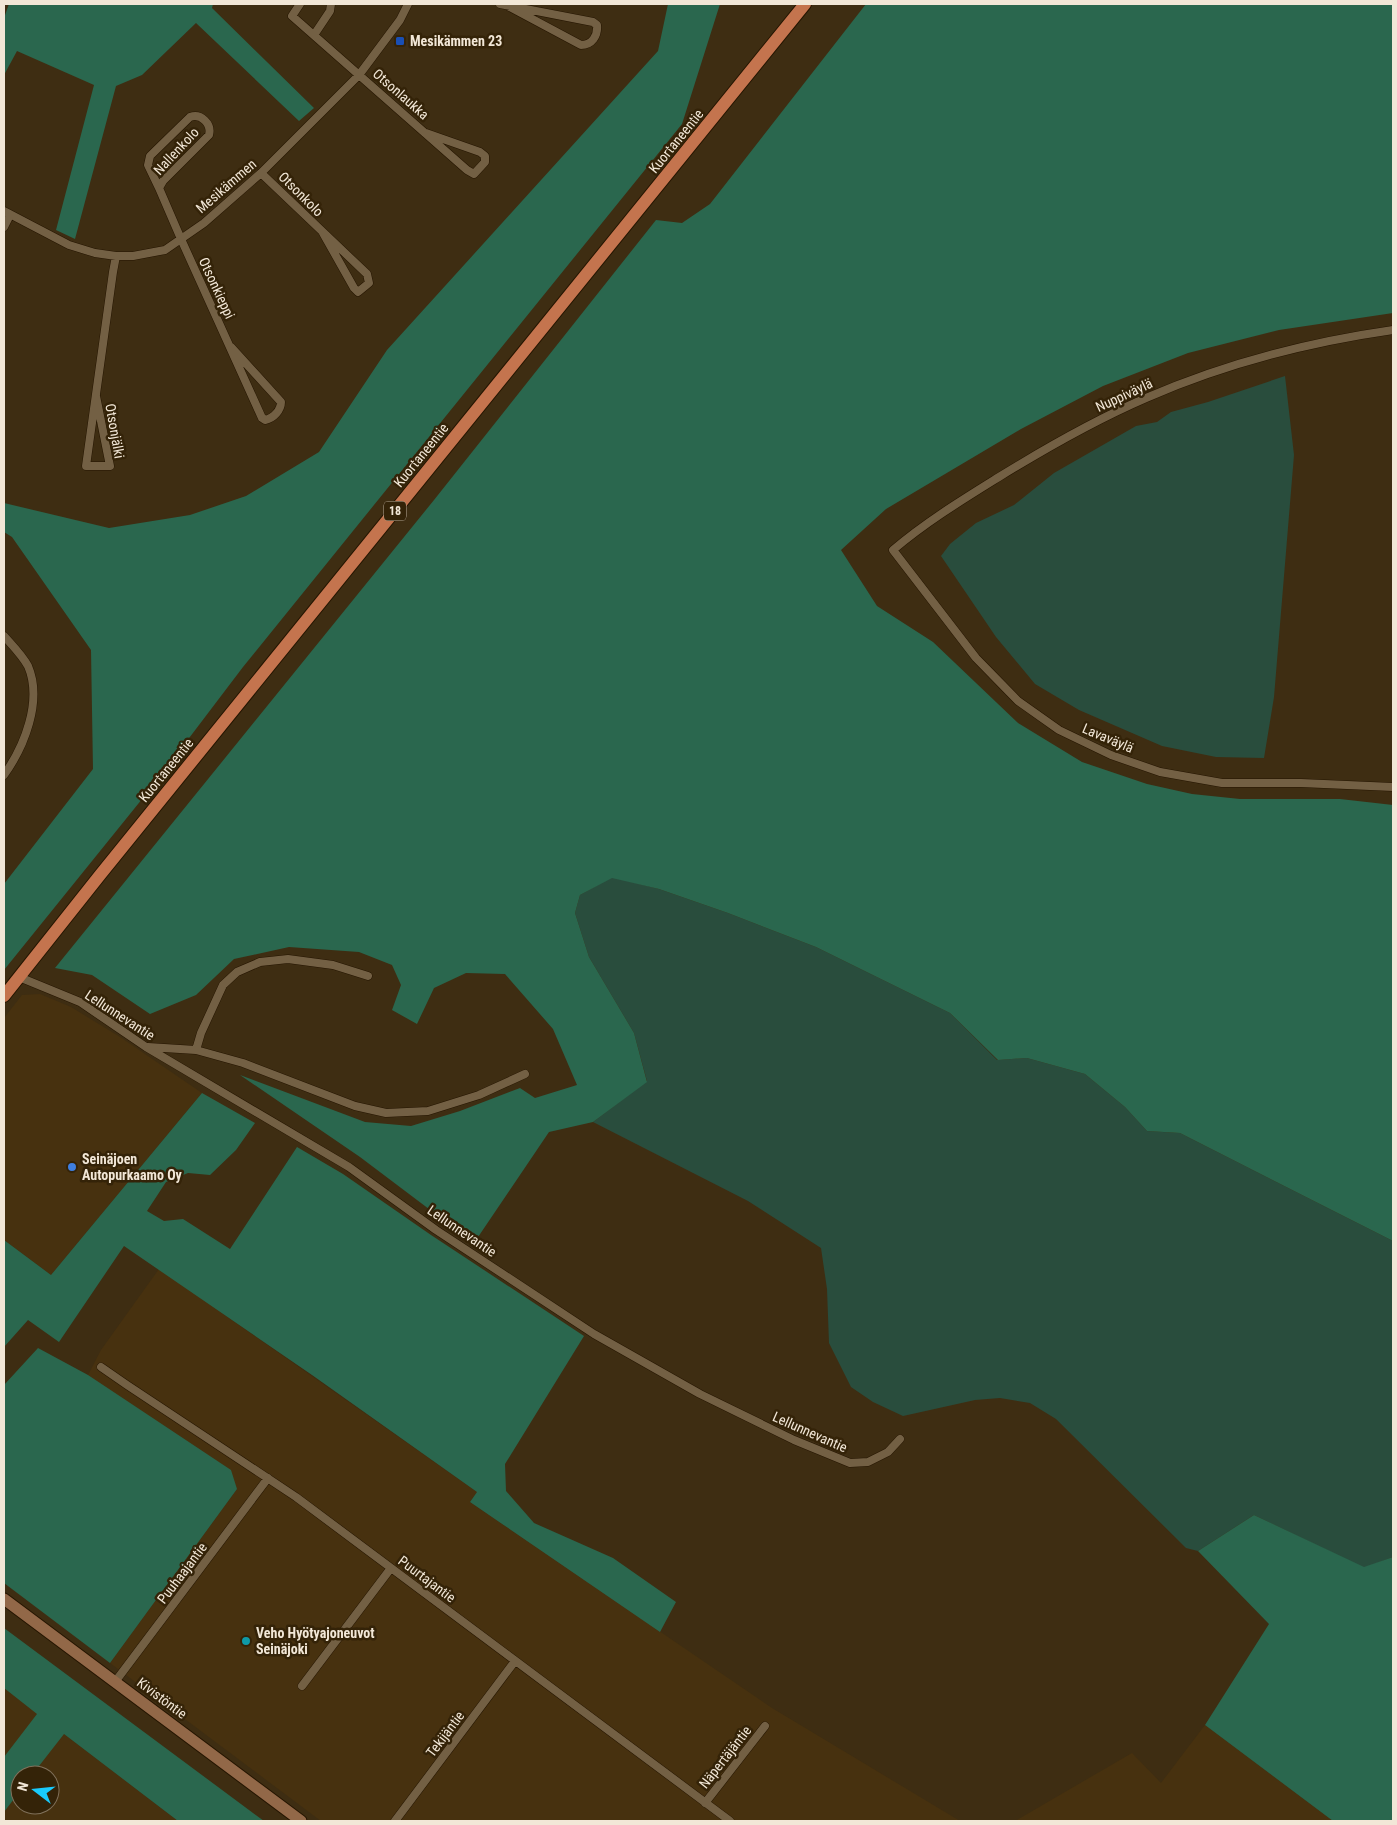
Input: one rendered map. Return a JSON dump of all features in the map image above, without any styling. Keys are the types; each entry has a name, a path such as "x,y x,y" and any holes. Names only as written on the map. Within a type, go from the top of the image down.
{"highway":[{"name":"Kuortaneentie","path":"4,996 806,4"}],"main road":[{"name":"Kivistöntie","path":"4,1599 301,1821"}],"street":[{"name":"Otsonlaukka","path":"300,4 292,16 467,170 474,174 485,162 485,156 480,152 426,132"},
{"path":"314,35 330,11 331,4"},
{"name":"Mesikämmen","path":"7,213 69,245 95,253 133,256 164,250 204,223 261,172 360,75 400,20 408,4"},
{"path":"503,4 593,22 597,26 598,31 593,42 588,45 581,44 503,4"},
{"name":"Nallenkolo","path":"159,188 163,181 209,135 211,130 209,125 200,116 190,117 150,156 148,165 181,239"},
{"name":"Otsonkolo","path":"261,172 367,274 369,283 358,292 323,233"},
{"path":"4,227 7,213"},
{"name":"Otsonkieppi","path":"181,239 262,418 269,419 279,411 281,402 231,347"},
{"name":"Otsonjälki","path":"96,396 110,466 86,466 96,396 116,256"},
{"name":"Nuppiväylä","path":"893,550 936,516 1012,470 1084,428 1145,398 1189,380 1271,354 1354,335 1393,330"},
{"name":"Lavaväylä","path":"893,550 976,658 1018,701 1059,730 1102,751 1160,772 1222,783 1301,783 1393,788"},
{"path":"4,636 28,666 32,681 33,697 24,740 15,760 4,776"},
{"path":"196,1050 201,1033 223,985 236,972 260,962 288,959 333,965 368,976"},
{"name":"Lellunnevantie","path":"19,977 80,1002 146,1047 349,1167 436,1230 594,1334 700,1394 794,1440 850,1463 868,1462 888,1452 900,1439"},
{"path":"146,1047 196,1050 243,1063 354,1106 386,1113 428,1111 479,1095 525,1074"},
{"name":"Puurtajantie","path":"101,1366 320,1514 730,1821"},
{"name":"Puuhaajantie","path":"116,1682 268,1478"},
{"path":"302,1686 391,1568"},
{"name":"Tekijäntie","path":"395,1821 515,1661"},
{"name":"Näpertäjäntie","path":"705,1803 765,1726"}],"shaded area":[{"name":"Seinäjoen Autopurkaamo Oy","path":"40,994 71,1007 120,1037 202,1093 51,1275 4,1240 4,1018 22,995"},
{"path":"159,1269 477,1492 470,1502 772,1708 960,1821 321,1821 110,1663 237,1489 88,1375 101,1350"},
{"path":"4,1688 178,1821 4,1821"},
{"path":"1205,1725 1333,1821 1015,1821 1132,1753 1161,1783"}],"green space":[{"path":"9,4 213,4 212,8 314,108 299,121 196,23 142,75 116,86 75,239 56,230 94,85 17,51 4,75 4,18"},
{"path":"668,4 720,4 682,124 243,667 155,783 4,970 4,884 93,769 91,650 12,537 4,532 4,503 109,528 190,515 246,496 319,452 387,350 658,51"},
{"path":"866,4 1393,4 1393,313 1279,330 1188,353 1103,386 1021,429 886,509 841,550 877,606 933,642 1018,723 1082,762 1147,784 1192,794 1240,799 1340,799 1393,805 1393,1241 1180,1133 1147,1131 1125,1107 1085,1074 1027,1058 998,1060 950,1013 816,947 659,889 612,878 580,895 575,913 589,957 634,1033 647,1082 593,1122 549,1132 474,1243 360,1157 240,1075 365,1122 411,1126 460,1111 520,1088 535,1098 577,1085 553,1029 505,974 466,973 434,988 417,1024 392,1010 401,985 392,965 359,952 289,947 234,959 196,995 150,1014 92,975 55,968 434,500 656,220 682,223 710,204"},
{"path":"1285,376 1294,455 1274,697 1264,758 1216,757 1162,746 1079,710 1035,684 996,637 941,556 950,544 976,523 1014,505 1054,473 1136,426 1157,422 1171,412 1208,402"},
{"path":"612,877 659,889 816,947 950,1013 997,1060 1027,1058 1085,1074 1125,1107 1147,1131 1180,1133 1393,1241 1393,1557 1364,1568 1254,1515 1198,1551 1186,1548 1056,1419 1030,1403 1000,1398 975,1400 903,1416 873,1402 851,1387 829,1343 827,1289 821,1248 748,1201 593,1122 647,1081 634,1033 589,957 575,913 580,895"},
{"path":"202,1093 255,1123 236,1150 210,1175 188,1173 166,1182 147,1211 164,1221 183,1219 230,1249 297,1147 343,1174 431,1235 584,1336 505,1464 506,1491 534,1523 613,1558 676,1602 660,1632 470,1502 477,1492 312,1375 124,1246 59,1342 28,1320 4,1347 4,1240 51,1275"},
{"path":"38,1348 88,1375 231,1470 237,1489 110,1663 4,1583 4,1385"},
{"path":"1254,1515 1364,1567 1393,1557 1393,1821 1333,1821 1205,1725 1269,1624 1198,1551"},
{"path":"4,1628 264,1821 178,1821 64,1734 40,1765 10,1765 10,1804 4,1812 4,1757 37,1714 4,1688"}],"place":[{"name":"Mesikämmen 23","path":"400,41"},
{"name":"Seinäjoen Autopurkaamo Oy","path":"72,1167"},
{"name":"Veho Hyötyajoneuvot Seinäjoki","path":"246,1641"}]}
